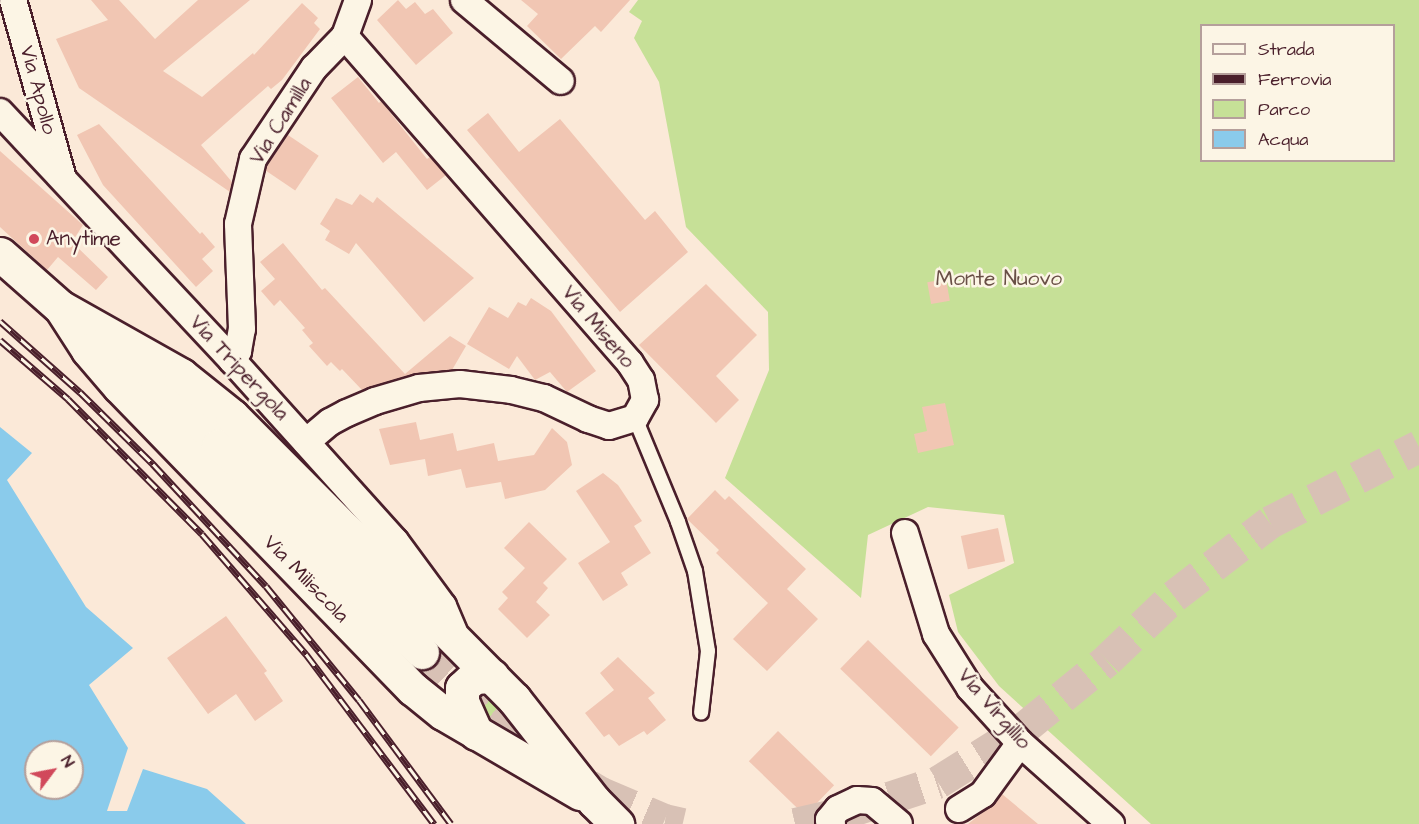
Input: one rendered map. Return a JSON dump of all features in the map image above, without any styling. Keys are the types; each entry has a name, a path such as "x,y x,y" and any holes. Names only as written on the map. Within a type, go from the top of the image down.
{"street":[{"name":"Via Apollo","path":"13,0 63,179"},
{"path":"345,36 358,0"},
{"path":"464,0 561,81"},
{"name":"Via Camilla","path":"232,360 238,351 242,329 238,224 254,159 297,92 345,36"},
{"name":"Via Miseno","path":"345,36 630,363 641,380 645,400 635,418"},
{"name":"Via Tripergola","path":"0,112 232,360 409,557 443,606 457,641"},
{"name":"Via Miliscola","path":"0,254 218,446 422,652"},
{"name":"Via Miliscola","path":"60,307 151,356 208,394 492,676 537,727 601,815"},
{"name":"Via Miliscola","path":"60,307 88,350 133,401 413,689 443,713 601,815"},
{"path":"306,442 330,422 375,401 419,388 460,384 544,398 588,419 609,426 635,418"},
{"name":"Via Virgillio","path":"905,533 936,634 970,688 1020,744 1111,824"},
{"path":"413,689 432,685 447,674 457,641"},
{"path":"476,733 462,702 462,688 474,677 492,676"},
{"path":"959,809 983,794 1020,744"},
{"path":"832,824 829,820 838,809 857,800 872,801 899,824"}],"lane":[{"path":"635,418 678,522 695,571 708,651 701,712"}],"green space":[{"name":"Monte Nuovo","path":"638,0 1419,0 1419,824 1151,824 999,686 958,632 949,595 1014,563 1004,515 928,507 868,535 861,598 725,478 769,370 768,312 686,227 659,82 634,38 642,21 629,12"},
{"path":"483,686 527,739 520,745 488,727 472,689"}],"water":[{"path":"0,427 32,453 7,480 86,607 133,648 89,685 128,748 107,811 127,811 143,769 207,789 246,824 0,824"}],"building":[{"path":"91,0 119,0 155,39 198,0 250,0 163,71 202,97 253,53 254,55 302,3 318,18 314,23 320,29 282,80 271,89 268,86 201,145 232,182 230,192 79,88 56,39 108,20"},
{"path":"398,0 406,9 415,2 425,14 433,9 453,33 416,65 377,20"},
{"path":"521,0 630,0 601,32 595,26 561,59 527,26 538,14"},
{"path":"358,77 379,103 381,101 427,159 430,157 446,175 427,190 396,152 383,163 331,98"},
{"path":"488,113 519,152 560,119 645,220 655,211 688,252 620,312 467,130"},
{"path":"99,124 200,234 202,232 215,247 202,259 213,271 196,287 103,185 77,135"},
{"path":"288,135 319,156 295,191 265,170"},
{"path":"0,151 83,225 72,242 108,277 96,290 58,257 47,270 0,227"},
{"path":"360,194 373,203 377,197 474,278 424,322 356,243 349,254 325,240 330,231 320,224 336,198 352,205"},
{"path":"283,243 322,290 325,288 405,374 450,336 466,346 452,370 415,374 362,390 342,369 340,371 331,362 327,366 309,346 313,343 302,330 305,328 280,300 274,306 261,291 275,279 260,262"},
{"path":"946,279 950,301 931,304 927,282"},
{"path":"706,284 757,335 716,376 739,400 716,423 639,345"},
{"path":"531,298 551,311 596,371 567,392 550,372 535,380 517,356 509,369 467,344 489,307 508,318 518,302 526,306"},
{"path":"945,403 954,445 918,453 914,434 927,431 922,407"},
{"path":"416,422 420,440 453,433 457,451 494,443 498,461 534,455 552,428 567,442 572,465 545,490 505,499 501,482 466,488 461,469 428,476 425,459 390,465 379,429"},
{"path":"603,473 618,485 642,521 634,526 651,553 621,573 628,585 603,601 578,563 610,542 576,491"},
{"path":"715,490 725,500 729,496 806,569 787,589 818,619 767,671 733,639 768,603 716,553 719,550 687,519"},
{"path":"529,522 567,559 543,583 548,588 536,602 550,615 527,638 498,609 508,598 502,592 525,568 504,548"},
{"path":"998,528 1005,561 968,569 961,536"},
{"path":"226,616 267,671 264,673 283,701 255,721 236,694 208,714 167,658"},
{"path":"868,640 959,728 931,756 840,669"},
{"path":"618,657 655,693 648,698 666,720 647,735 644,731 619,746 609,734 604,737 585,713 614,690 600,673"},
{"path":"778,731 834,785 805,815 749,761"},
{"path":"1002,794 1038,824 968,824"}],"tunnel":[{"path":"795,824 843,813 938,782 1024,728 1107,660 1174,596 1270,522 1419,446"},
{"path":"422,652 490,716 546,760 601,793 665,820 683,824"}],"railway":[{"path":"0,321 80,392 153,464 266,586 359,700 451,824"},
{"path":"0,340 68,399 202,534 306,654 434,824"}],"place":[{"name":"Anytime","path":"34,239"}]}
